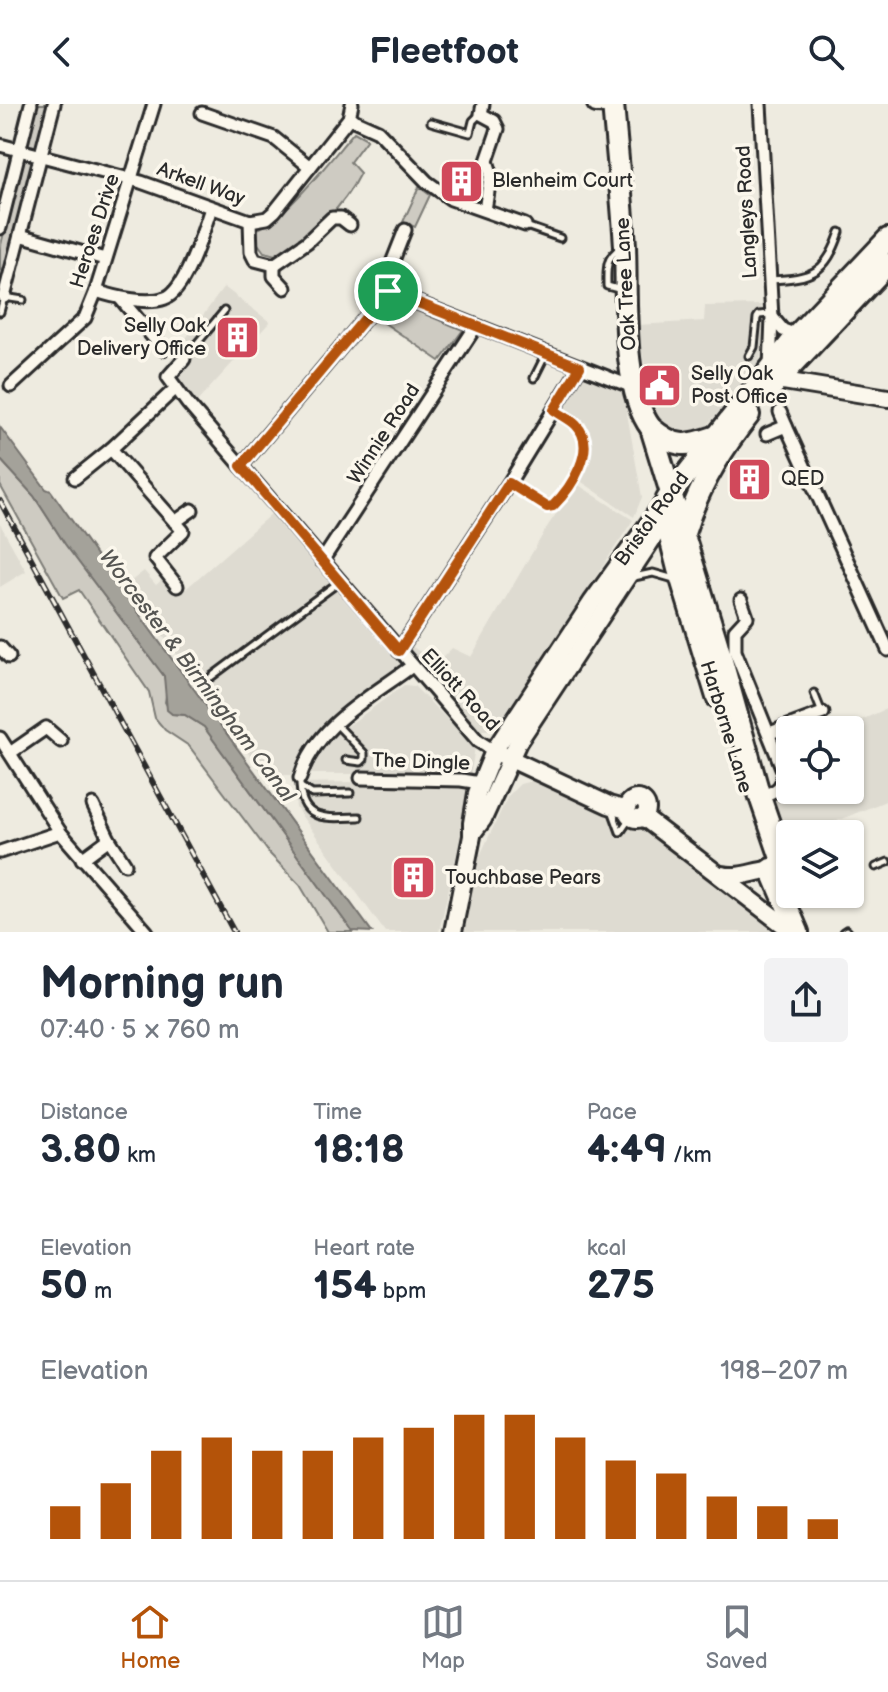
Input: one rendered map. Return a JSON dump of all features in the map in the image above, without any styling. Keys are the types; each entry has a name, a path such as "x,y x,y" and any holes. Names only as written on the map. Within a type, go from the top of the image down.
{"highway":[{"name":"Oak Tree Lane","path":"607,104 625,245 629,352 635,388 648,424 669,505"},
{"name":"Bristol Road","path":"669,505 773,374 797,335 888,239"},
{"name":"Bristol Road","path":"773,374 795,359 888,264"},
{"path":"648,424 665,440 678,444 723,436"},
{"path":"684,533 723,436"},
{"name":"Harborne Lane","path":"669,505 684,533 776,843"},
{"name":"Harborne Lane","path":"669,505 682,584 720,652 771,868 796,932"},
{"name":"Harborne Lane","path":"802,908 814,932"}],"main road":[{"path":"795,359 799,371 820,387"},
{"path":"773,374 820,387 842,397 888,398"},
{"name":"Bristol Road","path":"453,932 480,783 575,659 669,505"},
{"name":"Bristol Road","path":"473,832 483,819 502,755 592,602 669,505"},
{"path":"502,755 609,805 717,874 796,932"},
{"path":"717,874 738,878 771,868 776,870"}],"street":[{"path":"0,228 31,104"},
{"path":"4,297 54,104"},
{"name":"Heroes Drive","path":"11,386 85,318 154,104"},
{"name":"Arkell Way","path":"0,145 130,179 250,221 267,218 275,211 349,118 352,104"},
{"name":"Langleys Road","path":"760,104 773,374"},
{"path":"482,109 498,129 487,161 491,173 485,210"},
{"path":"202,113 274,138 310,167"},
{"path":"349,118 378,131 427,182 451,199 525,225"},
{"path":"96,291 120,298 166,298 176,290 199,244 211,208"},
{"path":"274,265 307,242 332,218 341,218 350,225"},
{"name":"Arkell Way","path":"250,221 251,252 255,260 274,265 274,276 285,288"},
{"path":"241,466 388,291 388,273 405,230"},
{"path":"20,235 105,259"},
{"path":"388,291 635,388"},
{"path":"120,298 163,349"},
{"path":"771,316 783,330 797,335"},
{"name":"Winnie Road","path":"322,561 476,326"},
{"path":"75,478 176,388 168,377 184,359"},
{"path":"399,651 509,483 547,413 580,367"},
{"name":"Elliott Road","path":"176,388 478,741 502,755"},
{"path":"780,412 888,650"},
{"path":"767,434 786,426"},
{"path":"111,449 183,531 155,558 177,586"},
{"path":"175,522 192,510"},
{"path":"741,600 747,617 720,652 770,733 783,770 784,782 779,789 760,797"},
{"path":"2,642 9,657"},
{"path":"300,782 307,756 320,737 412,666"},
{"path":"770,733 823,713"},
{"path":"10,753 46,728 61,741"},
{"path":"0,738 60,832 147,932"},
{"name":"The Dingle","path":"361,778 480,783"},
{"path":"93,805 125,864"},
{"path":"0,852 60,832"},
{"path":"82,859 109,839"}],"lane":[{"path":"431,122 470,133 473,121 482,109"},
{"path":"525,225 560,238"},
{"path":"769,280 815,273 833,253 840,232"},
{"path":"0,312 4,297 23,300"},
{"path":"184,359 224,311"},
{"path":"749,356 754,347 757,318 759,315 771,316"},
{"path":"534,378 546,354"},
{"path":"509,483 547,507 553,506 577,470 585,451 583,437 576,425 547,413"},
{"path":"622,581 653,573 682,584"},
{"path":"211,677 339,582"},
{"path":"814,693 823,713"},
{"path":"336,723 364,753 361,762 346,760"},
{"path":"300,782 312,794 350,793"},
{"path":"300,782 304,804 309,811 320,817 359,817"},
{"path":"876,867 888,862"}],"shaded area":[{"path":"36,104 50,104 39,147 26,144"},
{"path":"354,132 367,139 350,162 360,173 345,198 326,220 292,248 279,256 264,252 256,241 257,229 268,224 294,201"},
{"path":"22,158 36,162 0,303 0,249"},
{"path":"419,187 430,195 415,227 403,222"},
{"path":"224,287 270,322 195,404 164,368"},
{"path":"391,300 463,330 440,361 377,318"},
{"path":"762,305 762,352 757,368 703,430 683,436 662,428 652,407 637,325 704,321 705,306"},
{"path":"582,377 623,391 642,497 634,517 579,480 588,467 586,423 563,407"},
{"path":"0,427 46,489 51,491 372,932 352,931 204,727 185,715 172,714 167,710 164,676 65,544 34,496 0,459"},
{"path":"0,459 34,496 65,544 164,676 167,690 165,702 172,714 185,715 204,727 353,932 328,932 300,885 270,854 189,746 165,730 155,718 149,692 79,590 63,598 0,485"},
{"path":"577,484 633,520 513,703 492,730 478,731 407,652 411,646 437,663 452,648 471,657 549,524"},
{"path":"272,513 399,661 398,669 327,721 308,740 295,775 264,775 126,585 144,571 156,585 164,578 180,594"},
{"path":"0,524 26,571 0,587"},
{"path":"404,685 414,686 475,747 461,835 439,932 385,932 296,808 294,783 422,781 422,774 311,774 313,758 334,736"},
{"path":"888,708 888,800 839,820 778,820 774,807 776,797 776,804 864,804 864,719"},
{"path":"532,781 584,800 636,827 740,894 786,932 465,932 476,864 508,796 520,784"}],"railway":[{"path":"0,501 234,932"}],"place":[{"name":"Blenheim Court","path":"461,181"},
{"name":"Selly Oak Delivery Office","path":"237,337"},
{"name":"Selly Oak Post Office","path":"660,386"},
{"name":"QED","path":"750,479"},
{"name":"Touchbase Pears","path":"414,878"}],"route":[{"path":"388,291 580,367 554,410 577,426 585,451 577,470 553,506 547,507 509,483 399,651 241,466 388,291"}],"water label":[{"name":"Worcester & Birmingham Canal","path":"197,676"}]}
